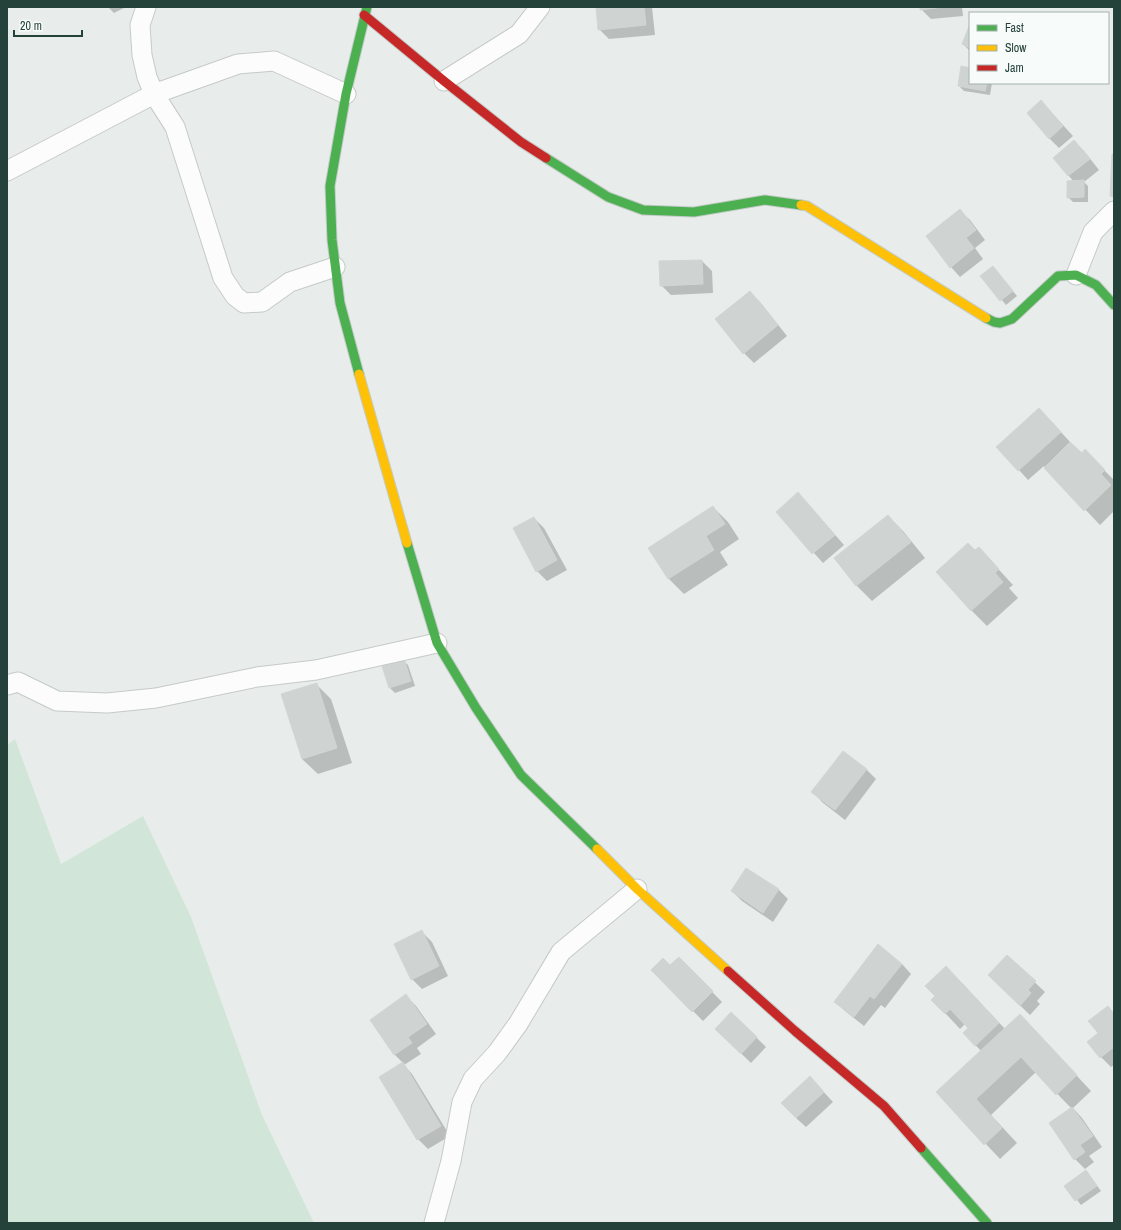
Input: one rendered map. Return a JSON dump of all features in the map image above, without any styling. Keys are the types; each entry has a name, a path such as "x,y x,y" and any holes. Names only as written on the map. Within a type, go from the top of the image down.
{"main road":[{"path":"987,1223 884,1106 795,1031 637,889 521,775 476,708 437,644 390,485 340,303 335,267 332,240 330,186 346,94 366,11 444,81 521,142 608,196 643,210 694,212 765,200 807,206 994,322 1000,323 1012,319 1058,276 1076,275 1096,285 1114,305"}],"street":[{"path":"146,7 140,25 142,55 147,77 154,94 174,127 223,278 235,296 244,303 262,302 290,282 335,267"},
{"path":"444,81 519,34 540,7"},
{"path":"7,171 154,94 238,64 274,61 346,94"},
{"path":"1076,275 1094,232 1114,211"},
{"path":"7,685 18,682 57,701 107,703 156,698 257,677 316,670 437,644"},
{"path":"434,1223 451,1161 462,1102 473,1079 497,1053 518,1024 561,952 637,889"}],"green space":[{"path":"15,739 61,864 143,816 191,917 262,1115 314,1223 7,1223 7,745"}],"building":[{"path":"596,7 644,7 646,25 598,30"},
{"path":"920,7 944,7 920,10"},
{"path":"969,26 969,48 962,44"},
{"path":"961,66 969,68 969,84 987,84 985,91 958,86"},
{"path":"1041,100 1063,126 1049,139 1027,113"},
{"path":"1074,140 1090,159 1068,176 1053,158"},
{"path":"1112,154 1114,154 1114,197 1110,196"},
{"path":"1084,180 1084,197 1067,198 1067,181"},
{"path":"960,209 976,230 966,238 974,248 950,268 926,236"},
{"path":"702,260 703,284 660,286 659,261"},
{"path":"993,266 1013,291 1000,301 980,276"},
{"path":"750,291 778,325 743,354 715,319"},
{"path":"1039,408 1061,432 1018,471 996,447"},
{"path":"1070,442 1082,453 1085,449 1105,470 1101,474 1111,485 1084,511 1044,468"},
{"path":"798,492 835,535 812,554 776,512"},
{"path":"713,506 725,524 706,536 714,550 668,579 648,548"},
{"path":"888,515 911,542 856,586 834,558"},
{"path":"534,517 557,560 536,572 513,528"},
{"path":"968,543 975,550 979,547 999,569 995,573 1003,582 971,611 936,572"},
{"path":"404,659 411,681 389,688 382,666"},
{"path":"317,683 337,748 302,759 281,694"},
{"path":"843,751 867,769 835,810 811,792"},
{"path":"746,868 779,889 763,913 731,891"},
{"path":"422,930 439,966 411,980 394,944"},
{"path":"878,944 902,964 874,999 870,996 854,1017 834,1002"},
{"path":"1007,955 1036,981 1028,990 1031,993 1020,1006 988,975"},
{"path":"679,957 713,991 692,1012 651,970 663,958 670,965"},
{"path":"946,966 999,1023 975,1046 963,1033 968,1028 950,1009 945,1014 931,1000 935,996 925,986"},
{"path":"406,994 427,1024 408,1037 412,1043 394,1055 370,1020"},
{"path":"1108,1006 1114,1014 1114,1047 1100,1058 1087,1042 1098,1033 1088,1021"},
{"path":"731,1012 757,1037 741,1054 715,1029"},
{"path":"1020,1014 1077,1075 1056,1095 1021,1057 976,1099 1002,1128 984,1145 936,1092"},
{"path":"403,1062 441,1126 417,1140 379,1077"},
{"path":"810,1076 824,1092 796,1118 781,1103"},
{"path":"1072,1107 1093,1136 1080,1145 1085,1152 1074,1160 1049,1123"},
{"path":"1086,1170 1097,1186 1075,1201 1064,1186"}],"traffic: fast":[{"path":"359,374 340,303 332,240 330,186 346,94 367,7"},
{"path":"546,158 608,197 643,210 694,212 765,200 801,205"},
{"path":"986,318 1000,323 1012,319 1058,276 1076,275 1096,285 1114,305"},
{"path":"407,543 437,643 476,708 521,775 597,849"},
{"path":"921,1148 987,1223"}],"traffic: slow":[{"path":"801,205 807,206 986,318"},
{"path":"359,374 407,543"},
{"path":"597,849 637,889 728,971"}],"traffic: jam":[{"path":"364,15 521,142 546,158"},
{"path":"728,971 795,1031 884,1106 921,1148"}]}
